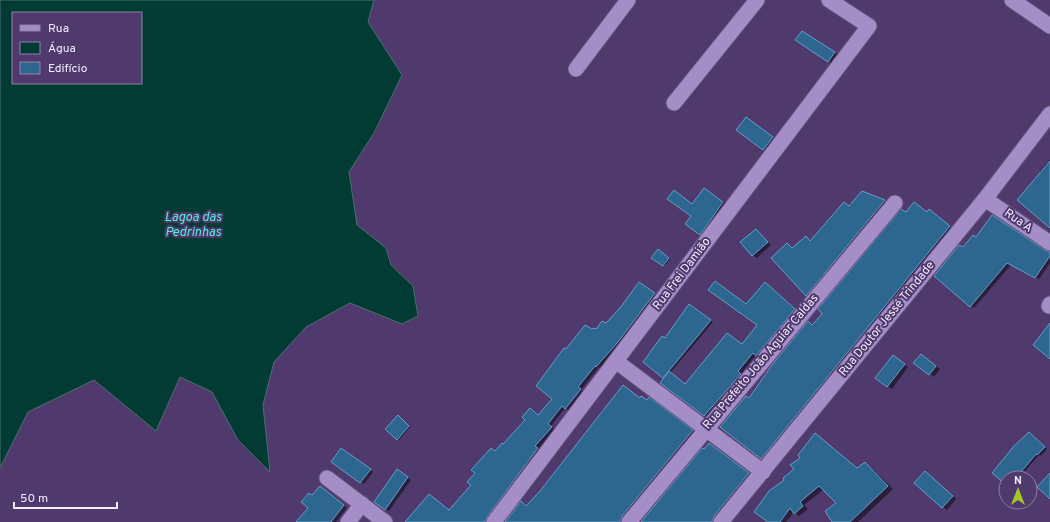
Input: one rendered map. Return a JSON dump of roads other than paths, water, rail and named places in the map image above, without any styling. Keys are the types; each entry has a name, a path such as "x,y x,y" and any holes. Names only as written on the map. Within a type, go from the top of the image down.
{"street":[{"path":"576,69 628,0"},
{"path":"674,103 757,0"},
{"name":"Rua Frei Damião","path":"494,522 869,26 829,0"},
{"path":"1012,0 1050,26"},
{"name":"Rua Doutor Jessé Trindade","path":"721,522 985,199 1050,114"},
{"name":"Rua A","path":"985,199 1050,243"},
{"name":"Rua Prefeito João Aguiar Caldas","path":"629,522 895,203"},
{"path":"616,362 763,472"},
{"path":"327,478 385,522"},
{"path":"348,522 362,504"}],"water":[{"name":"Lagoa das Pedrinhas","path":"0,0 374,0 368,22 402,75 374,133 349,172 357,225 386,248 391,265 413,286 418,316 402,324 350,303 306,327 274,362 263,405 270,472 238,440 212,392 180,377 156,431 94,380 28,412 0,468"}]}
